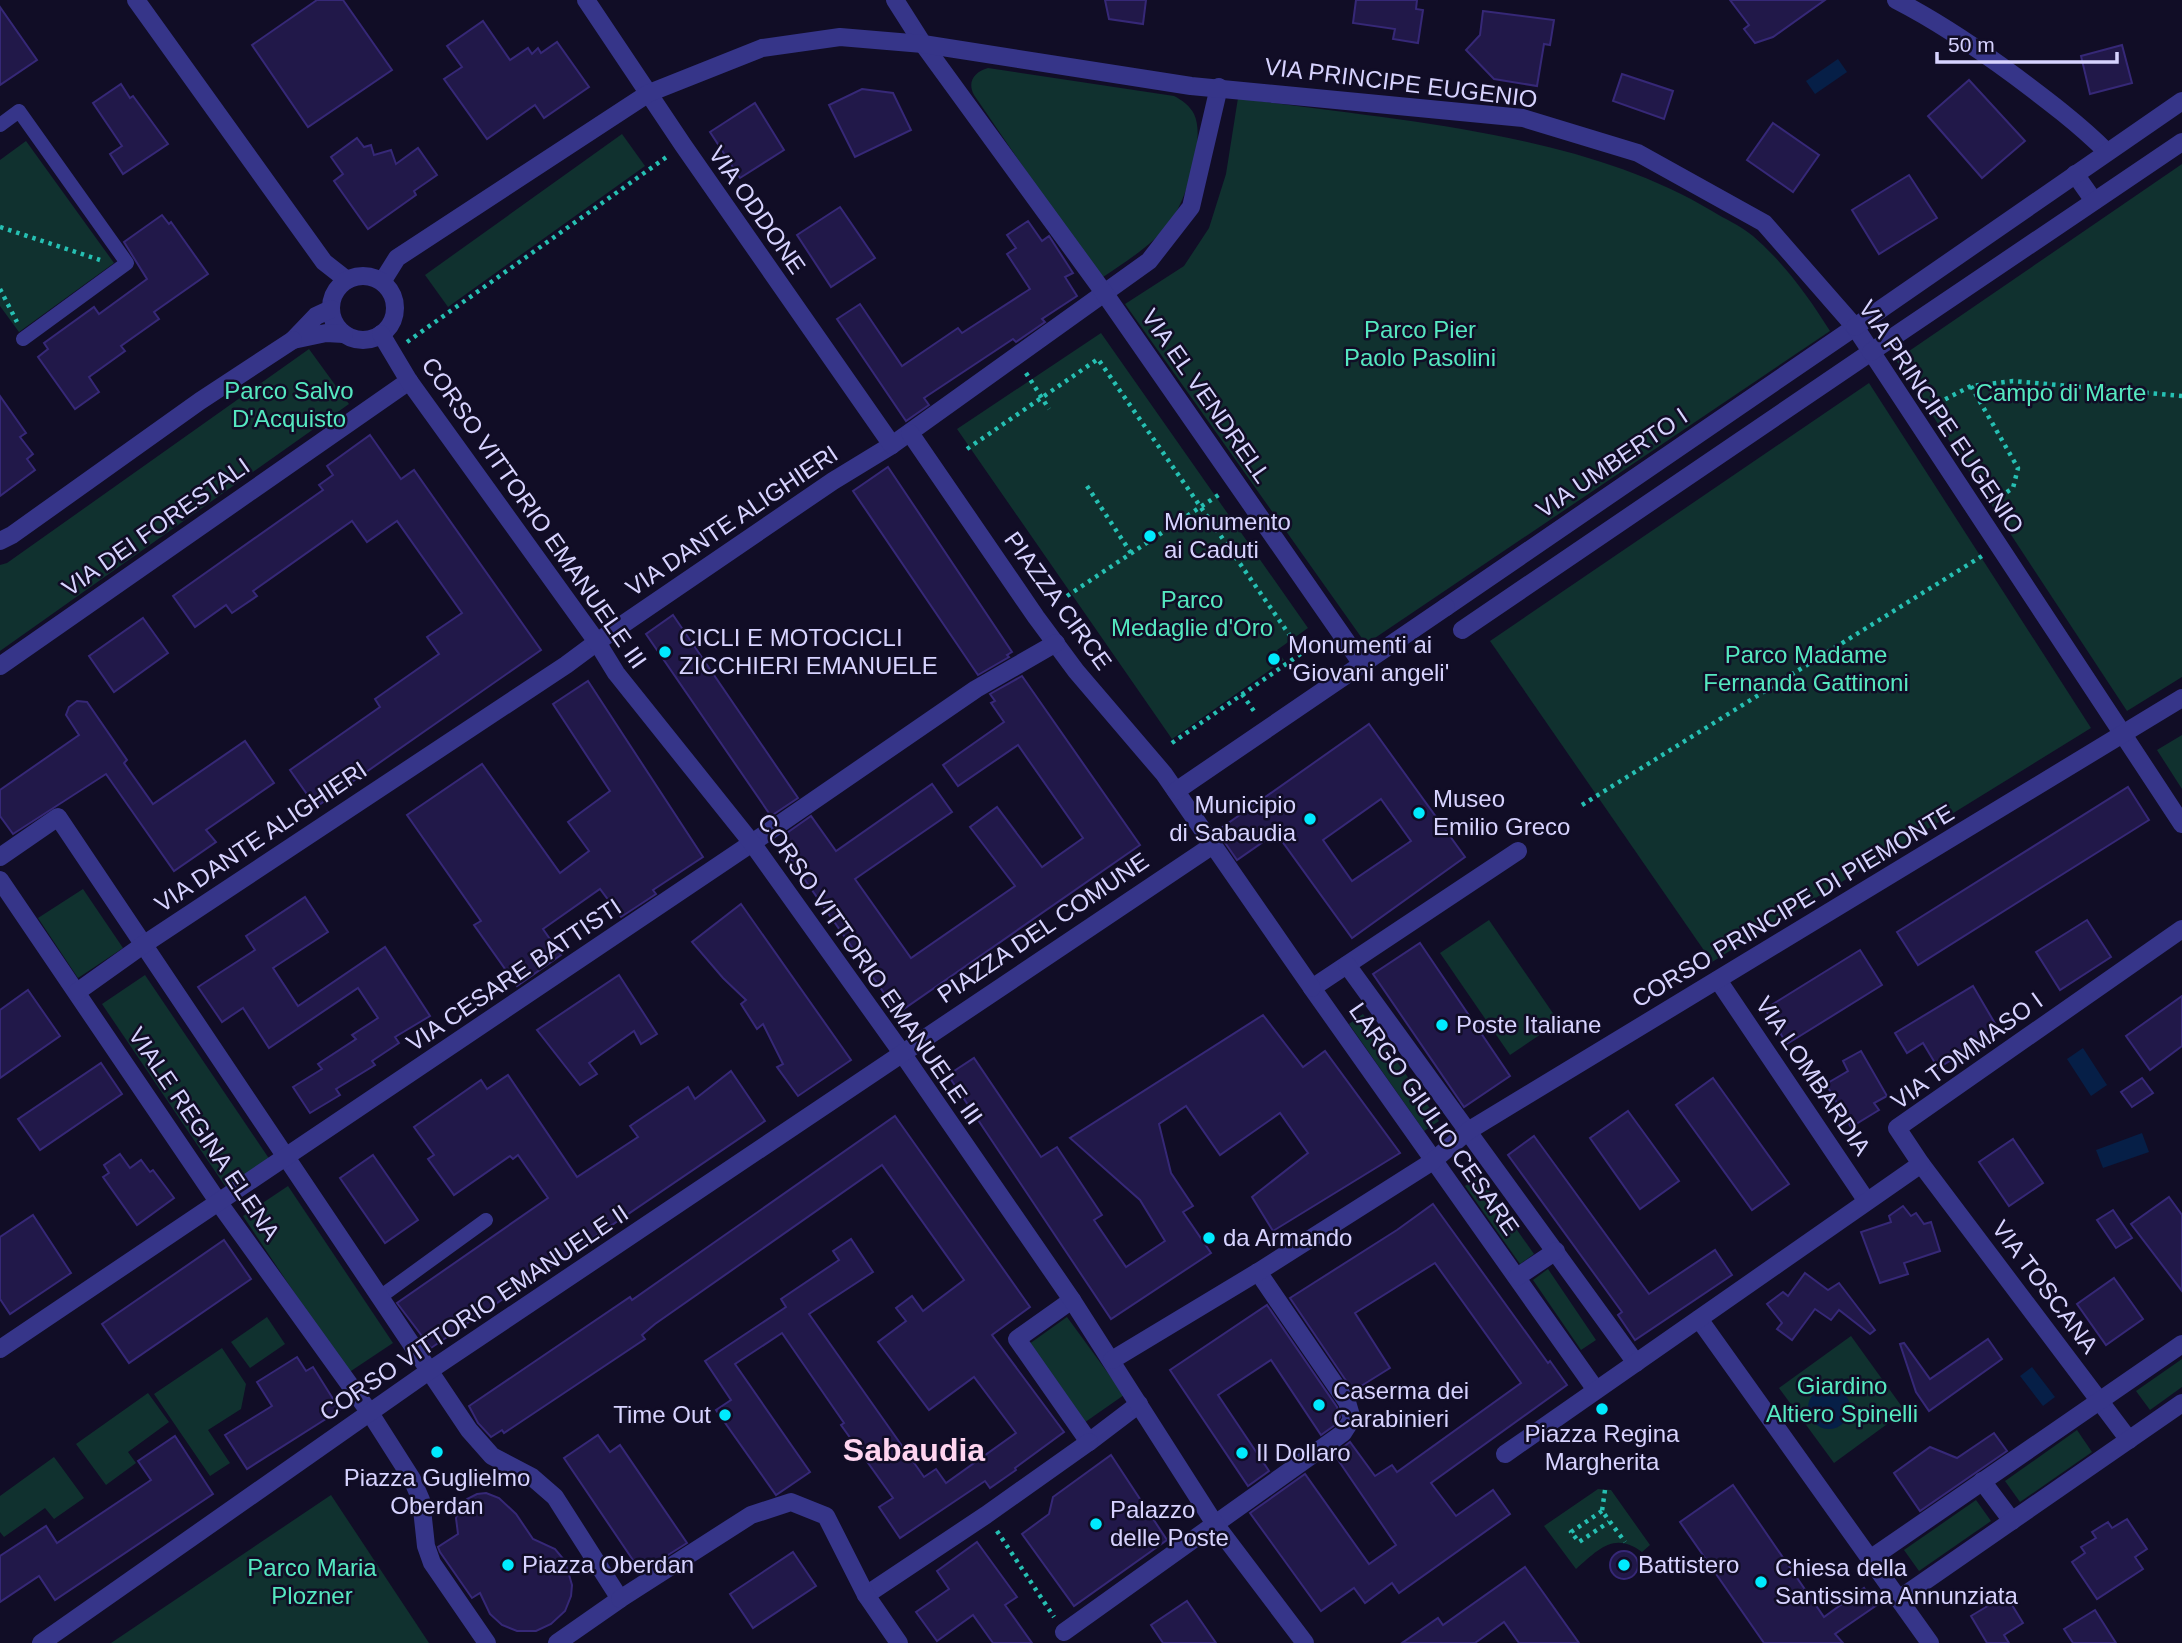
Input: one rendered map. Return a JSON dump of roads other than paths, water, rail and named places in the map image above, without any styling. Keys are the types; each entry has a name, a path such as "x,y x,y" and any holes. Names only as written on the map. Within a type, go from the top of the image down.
{"street":[{"path":"136,0 324,262 347,280"},
{"name":"VIA ODDONE","path":"586,0 683,145 892,445"},
{"name":"VIA EL VENDRELL","path":"895,0 923,44 1105,294 1362,664"},
{"path":"1896,0 1982,52 2067,115 2107,152"},
{"name":"VIA PRINCIPE EUGENIO","path":"382,282 397,258 649,93 762,48 839,37 923,44 1191,86 1522,118 1638,153 1764,223 1855,327 2182,824"},
{"name":"VIA DANTE ALIGHIERI","path":"77,992 143,945 543,680 833,481 910,433 1149,261 1191,207 1219,87"},
{"name":"VIA UMBERTO I","path":"1176,791 2182,101"},
{"path":"1462,630 2182,142"},
{"path":"2075,174 2094,201"},
{"path":"293,340 326,333 363,339 382,334 393,318 394,308 389,289 382,282 365,276 347,280 335,292 331,309 337,327 344,334"},
{"path":"0,541 200,401 293,340 316,316 331,309"},
{"name":"CORSO VITTORIO EMANUELE III","path":"382,334 410,380 597,642 616,673 752,844 902,1053 1112,1360 1215,1524 1305,1643"},
{"name":"VIA DEI FORESTALI","path":"0,666 410,380"},
{"name":"PIAZZA CIRCE","path":"910,433 1076,671 1176,791"},
{"name":"VIA CESARE BATTISTI","path":"1,1346 219,1203 752,844 976,689 1056,643"},
{"name":"CORSO PRINCIPE DI PIEMONTE","path":"1112,1360 1258,1272 1433,1161 1468,1131 2182,698"},
{"path":"1176,791 1312,988 1518,851"},
{"path":"0,856 58,817 469,1430 485,1449 499,1460 532,1477 555,1497 620,1599"},
{"name":"PIAZZA DEL COMUNE","path":"902,1053 1213,845"},
{"name":"VIALE REGINA ELENA","path":"0,880 219,1203 370,1413"},
{"name":"VIA TOMMASO I","path":"1921,1164 1897,1128 2182,929"},
{"name":"LARGO GIULIO CESARE","path":"1347,965 1636,1363"},
{"name":"VIA LOMBARDIA","path":"1718,980 1866,1200"},
{"name":"LARGO GIULIO CESARE","path":"1312,988 1596,1390"},
{"name":"CORSO VITTORIO EMANUELE II","path":"41,1643 429,1371 902,1053"},
{"path":"1505,1454 1921,1164"},
{"name":"VIA TOSCANA","path":"1921,1164 2129,1440"},
{"path":"1517,1278 1556,1251"},
{"path":"1064,1632 1343,1433 1352,1419 1347,1402 1258,1272"},
{"path":"1072,1300 1017,1339 1089,1441"},
{"path":"1699,1319 1930,1643"},
{"path":"1870,1559 2182,1344"},
{"path":"1899,1599 2182,1403"},
{"path":"866,1595 986,1515 1139,1404"},
{"path":"370,1413 417,1489 426,1546 436,1571 487,1643"},
{"path":"1982,1481 2012,1521"},
{"path":"560,1642 620,1599 751,1515 791,1502 826,1516 866,1595 899,1643"}],"lane":[{"path":"0,125 19,111 127,263 23,339"},
{"path":"380,1297 486,1220"}],"water":[{"path":"1838,59 1847,72 1815,94 1806,81"},
{"path":"2083,1048 2107,1085 2091,1096 2067,1059"},
{"path":"2142,1133 2149,1152 2103,1168 2096,1150"},
{"path":"2032,1367 2055,1397 2043,1406 2020,1376"},
{"path":"1829,1387 1844,1393 1850,1408 1844,1423 1829,1429 1814,1423 1808,1408 1814,1393"}],"place":[{"name":"Monumento ai Caduti","path":"1150,536"},
{"name":"CICLI E MOTOCICLI ZICCHIERI EMANUELE","path":"665,652"},
{"name":"Monumenti ai 'Giovani angeli'","path":"1274,659"},
{"name":"Museo Emilio Greco","path":"1419,813"},
{"name":"Municipio di Sabaudia","path":"1310,819"},
{"name":"Poste Italiane","path":"1442,1025"},
{"name":"da Armando","path":"1209,1238"},
{"name":"Caserma dei Carabinieri","path":"1319,1405"},
{"name":"Piazza Regina Margherita","path":"1602,1409"},
{"name":"Time Out","path":"725,1415"},
{"name":"Piazza Guglielmo Oberdan","path":"437,1452"},
{"name":"Il Dollaro","path":"1242,1453"},
{"name":"Palazzo delle Poste","path":"1096,1524"},
{"name":"Piazza Oberdan","path":"508,1565"},
{"name":"Battistero","path":"1624,1565"},
{"name":"Chiesa della Santissima Annunziata","path":"1761,1582"}],"district":[{"name":"Sabaudia","path":"914,1450"}],"park label":[{"name":"Parco Pier Paolo Pasolini","path":"1420,344"},
{"name":"Campo di Marte","path":"2061,393"},
{"name":"Parco Salvo D'Acquisto","path":"289,405"},
{"name":"Parco Medaglie d'Oro","path":"1192,614"},
{"name":"Parco Madame Fernanda Gattinoni","path":"1806,669"},
{"name":"Giardino Altiero Spinelli","path":"1842,1400"},
{"name":"Parco Maria Plozner","path":"312,1582"}]}
